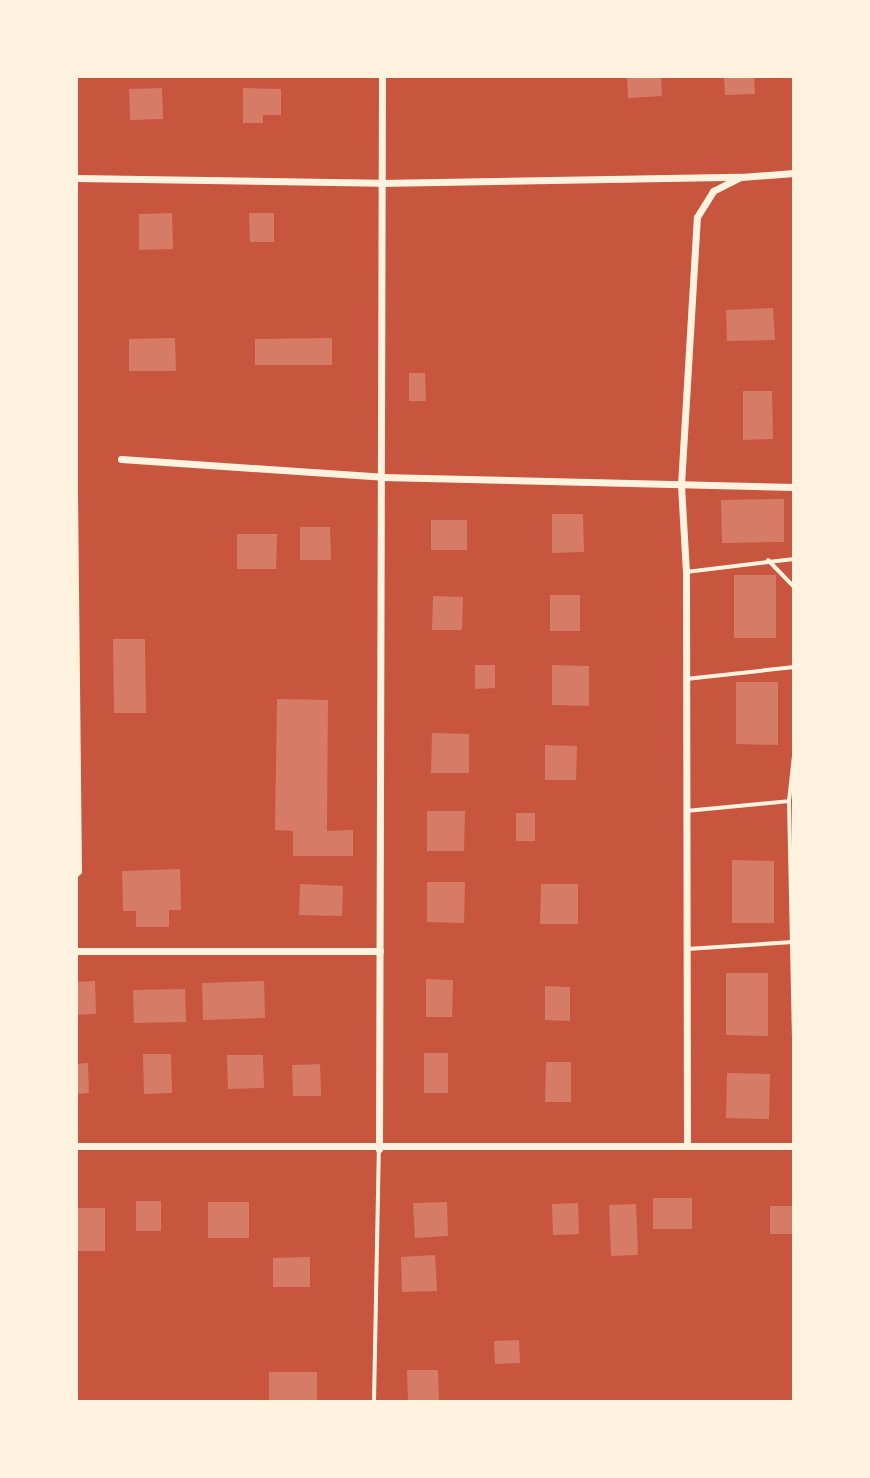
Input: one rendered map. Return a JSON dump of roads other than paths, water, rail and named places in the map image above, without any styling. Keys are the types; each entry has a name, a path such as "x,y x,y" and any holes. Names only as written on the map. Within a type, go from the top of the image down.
{"street":[{"path":"379,1149 382,477 379,183 382,76"},
{"path":"76,178 379,183 741,177 794,173"},
{"path":"687,1144 686,572 681,485 697,217 713,191 741,177"},
{"path":"121,459 382,477 794,487"},
{"path":"76,951 380,951"},
{"path":"76,1146 379,1149 687,1144 794,1146"}],"lane":[{"path":"76,492 80,872 76,876"},
{"path":"686,572 767,559 794,559"},
{"path":"767,559 794,587"},
{"path":"686,679 794,667"},
{"path":"794,756 789,801 794,1042"},
{"path":"686,811 789,801"},
{"path":"686,950 793,942"},
{"path":"374,1402 379,1149"}]}
